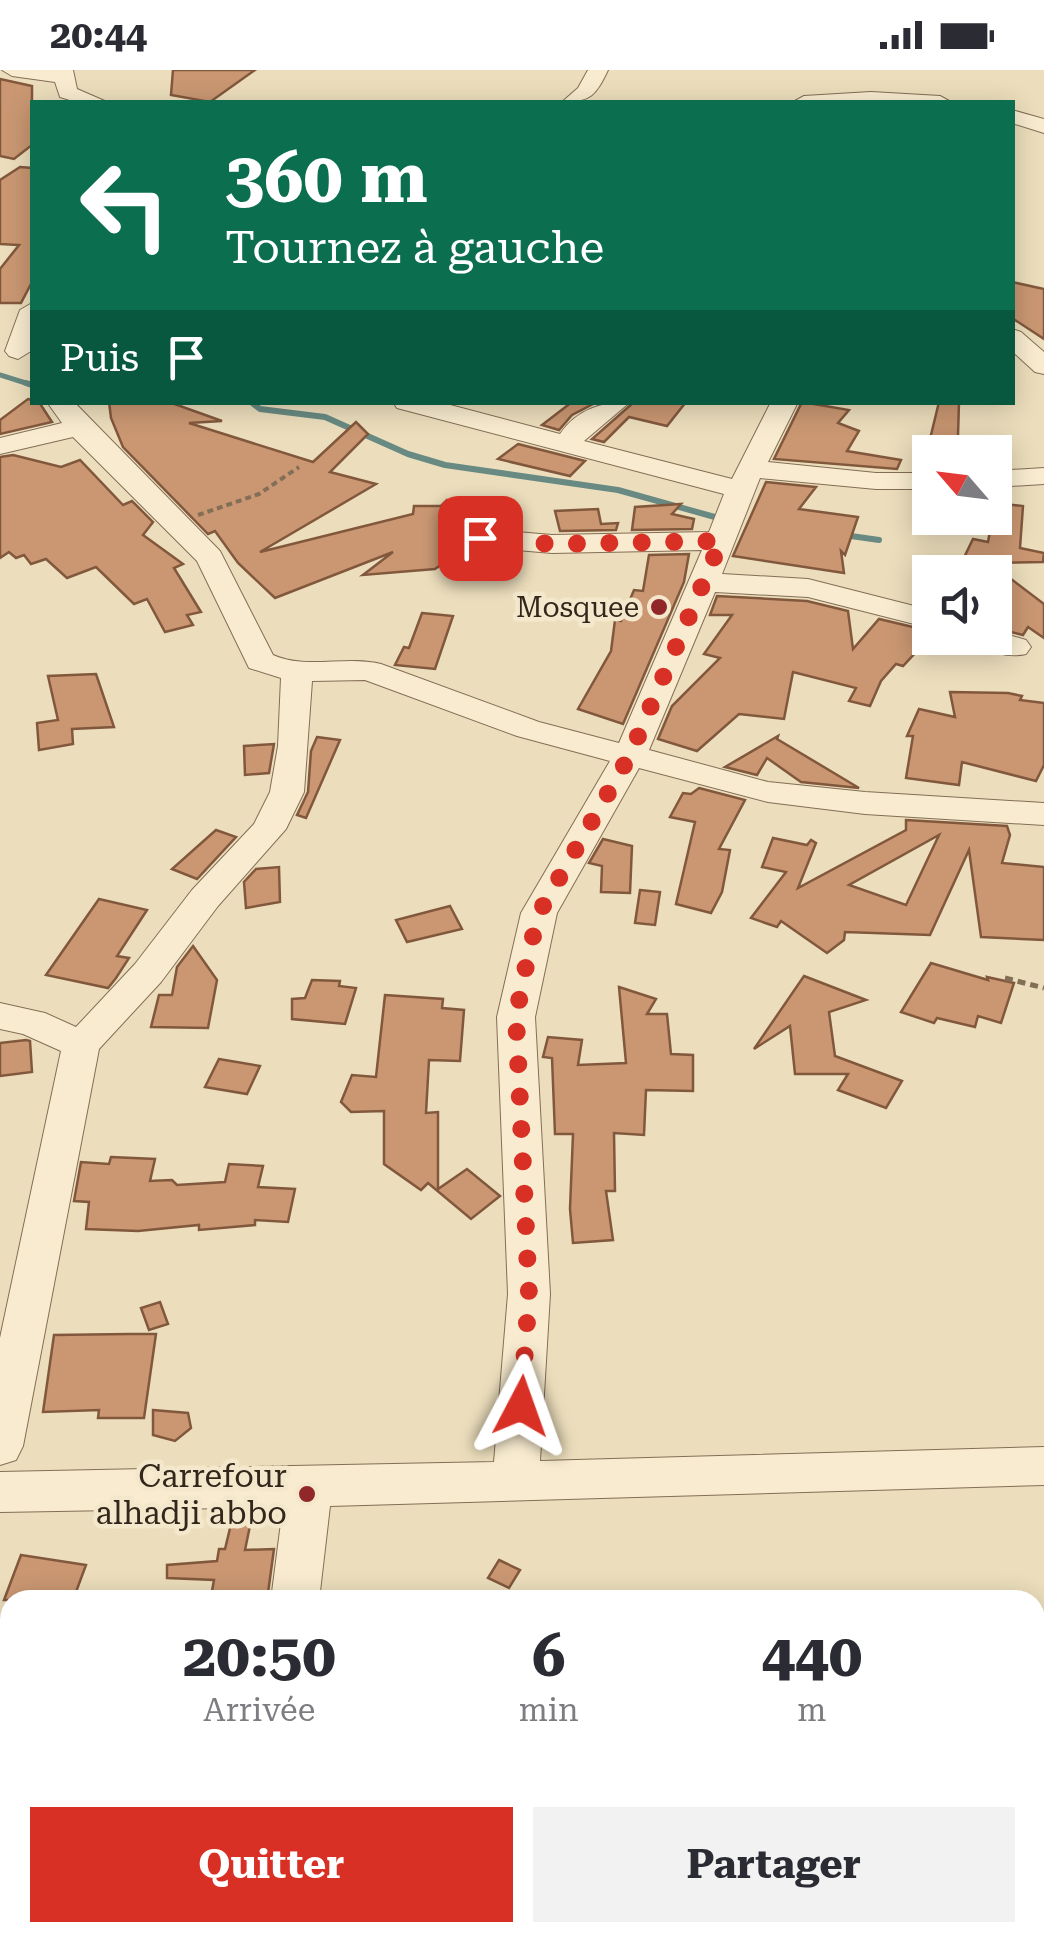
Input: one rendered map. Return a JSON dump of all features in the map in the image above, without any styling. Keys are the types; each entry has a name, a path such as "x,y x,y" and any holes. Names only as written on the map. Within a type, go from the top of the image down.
{"street":[{"path":"12,70 63,73 67,93 90,100"},
{"path":"575,100 588,92 598,70"},
{"path":"819,100 906,88 935,100"},
{"path":"1015,117 1044,126"},
{"path":"17,351 30,322"},
{"path":"1015,340 1044,366"},
{"path":"417,405 567,446 734,508"},
{"path":"567,446 576,431 613,405"},
{"path":"516,1481 529,1294 516,1016 528,956 539,913 630,755 734,508 784,405"},
{"path":"0,446 70,415 210,557 260,661 297,673 348,668 370,671 528,730 768,792 1044,814"},
{"path":"1012,477 1044,476"},
{"path":"480,538 552,544 876,482 912,482"},
{"path":"705,582 808,588 912,614"},
{"path":"0,1446 81,1045 148,973 205,898 268,828 287,792 294,746 297,673"},
{"path":"0,1016 32,1022 81,1045"},
{"path":"0,1492 310,1488 1044,1466"},
{"path":"296,1590 310,1488"}],"path":[{"path":"179,522 259,494 299,467"},
{"path":"1004,978 1044,988"}],"building":[{"path":"173,70 255,70 213,100 171,95"},
{"path":"0,79 32,86 32,100 30,147 14,159 0,156"},
{"path":"20,167 30,168 30,286 21,303 0,303 0,269 19,245 0,244 0,180"},
{"path":"1015,283 1044,289 1044,339 1015,320"},
{"path":"28,399 30,405 41,405 52,422 0,434 0,420"},
{"path":"109,405 177,405 222,421 189,423 313,462 356,422 368,434 330,472 376,484 260,552 413,514 414,506 441,506 447,500 483,511 461,538 475,550 478,560 468,562 471,567 451,570 446,561 435,569 363,575 393,552 275,598 238,563 215,531 208,534 123,447"},
{"path":"568,405 591,405 572,415 559,430 542,425"},
{"path":"631,405 684,405 667,426 629,417 604,442 592,439"},
{"path":"801,405 820,405 849,410 838,423 859,431 847,451 901,460 897,469 774,459"},
{"path":"938,405 959,405 958,435 931,435"},
{"path":"518,444 585,461 570,476 498,459"},
{"path":"13,455 61,467 80,460 123,505 132,501 153,522 143,535 183,564 174,568 201,612 187,615 193,625 165,632 147,599 134,604 96,567 67,578 46,559 31,564 24,555 16,558 9,552 0,558 0,457"},
{"path":"766,482 816,487 799,509 858,517 845,555 841,551 844,573 733,556"},
{"path":"681,504 672,514 694,519 692,529 632,530 635,507"},
{"path":"1012,505 1023,506 1020,548 1044,553 1043,562 1012,563 1012,555 965,555 973,539 988,542 989,535 1012,535"},
{"path":"598,509 601,524 618,523 616,530 560,531 555,511"},
{"path":"689,554 684,582 623,724 578,709 611,651 615,620 621,621 634,590 643,591 649,555"},
{"path":"1012,580 1044,604 1044,638 1028,627 1023,635 1012,632"},
{"path":"717,596 807,601 848,611 853,649 879,619 912,627 913,655 903,666 896,664 881,681 870,706 849,701 856,688 793,672 784,719 739,714 697,751 658,739 672,706 720,658 704,654 732,615 710,615"},
{"path":"422,613 453,616 435,669 395,665 404,647 409,648"},
{"path":"96,674 114,727 72,729 73,744 39,750 37,723 58,720 48,676"},
{"path":"950,692 1008,693 1022,696 1020,700 1044,703 1044,765 1036,781 962,762 959,785 906,778 913,736 907,736 919,709 955,717"},
{"path":"778,736 777,739 859,788 801,782 767,758 757,775 725,767"},
{"path":"317,737 340,740 306,818 297,815 308,792 311,751"},
{"path":"274,744 269,773 245,775 244,746"},
{"path":"699,788 745,800 719,849 730,850 722,892 711,913 676,904 695,822 670,817 683,793 691,794"},
{"path":"906,820 1007,826 1010,835 1002,863 1044,867 1044,940 981,937 969,850 930,935 845,932 844,940 827,953 781,921 777,927 751,918 786,872 762,867 773,838 807,845 811,840 816,843 798,888 906,830","holes":["939,835 906,905 849,885"]},
{"path":"216,830 236,837 197,879 172,869"},
{"path":"603,839 632,846 630,893 601,892 602,866 589,863"},
{"path":"279,867 280,902 246,908 244,882 256,869"},
{"path":"640,890 660,892 655,925 635,923"},
{"path":"99,899 147,910 117,956 129,958 116,978 108,988 46,975"},
{"path":"450,906 462,929 407,942 396,920"},
{"path":"193,946 217,980 208,1028 151,1027 159,995 172,995 177,967"},
{"path":"931,963 988,980 987,977 1014,983 1001,1023 978,1016 975,1027 937,1018 934,1023 901,1012"},
{"path":"804,976 866,1000 829,1012 835,1056 902,1081 886,1108 838,1090 848,1074 795,1074 790,1026 754,1049"},
{"path":"312,980 340,981 339,986 356,988 345,1024 292,1019 292,999 305,998"},
{"path":"619,987 656,999 647,1014 667,1014 671,1054 693,1055 693,1091 646,1090 644,1135 614,1133 615,1191 606,1191 613,1240 573,1243 573,1134 555,1134 552,1058 543,1057 548,1037 582,1040 578,1065 626,1063"},
{"path":"385,995 443,999 442,1008 464,1010 460,1061 429,1060 426,1113 438,1112 438,1189 467,1169 500,1196 471,1219 428,1183 421,1190 384,1164 384,1111 351,1112 341,1102 352,1075 376,1077"},
{"path":"30,1041 32,1072 0,1076 0,1043"},
{"path":"219,1059 260,1066 247,1094 205,1087"},
{"path":"111,1157 155,1159 150,1181 172,1180 177,1185 225,1182 229,1164 263,1166 258,1187 295,1189 288,1222 255,1220 255,1225 199,1230 199,1225 138,1231 86,1229 89,1202 74,1201 81,1162 109,1164"},
{"path":"160,1302 168,1324 149,1330 141,1308"},
{"path":"156,1334 144,1418 98,1418 99,1410 43,1412 54,1335"},
{"path":"153,1410 188,1413 191,1428 175,1441 153,1435"},
{"path":"232,1520 251,1521 245,1550 274,1549 268,1590 212,1590 214,1580 167,1578 167,1565 217,1561 219,1549 225,1549"},
{"path":"21,1555 86,1565 77,1590 8,1590"},
{"path":"499,1560 520,1570 509,1588 488,1578"}],"waterway":[{"path":"0,375 30,384"},
{"path":"26,383 30,384"},
{"path":"255,405 260,409 325,417 408,454 445,465 618,490 722,519"},
{"path":"844,535 879,540"}],"place":[{"name":"Mosquee","path":"659,607"},
{"name":"Carrefour alhadji abbo","path":"307,1494"}],"route":[{"path":"480,538 552,544 721,541 630,755 539,913 528,956 516,1016 529,1294 521,1406"}]}
